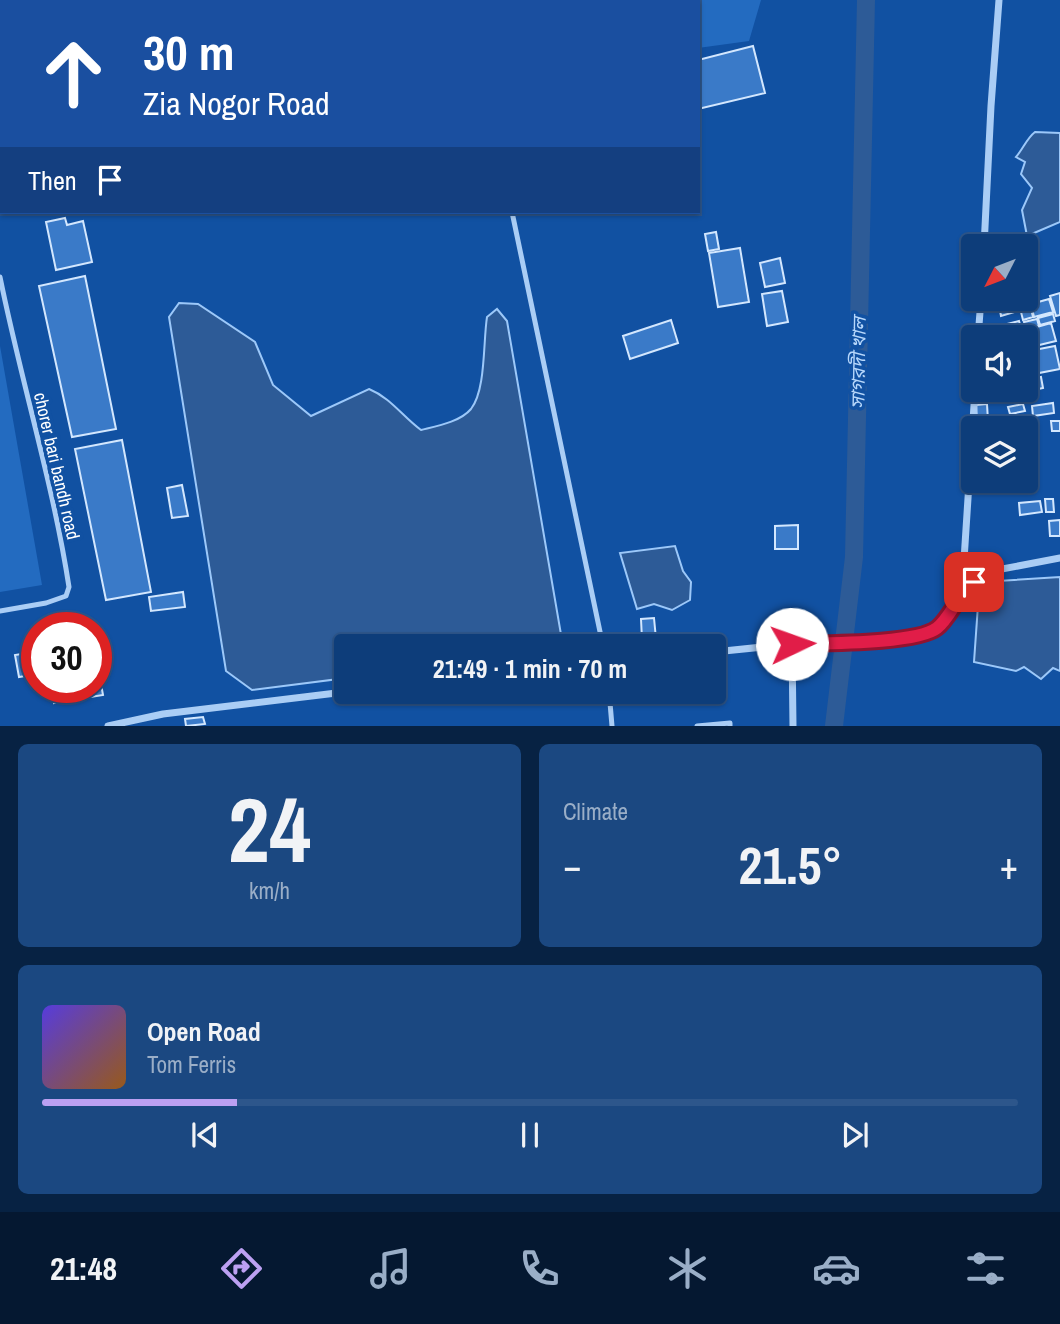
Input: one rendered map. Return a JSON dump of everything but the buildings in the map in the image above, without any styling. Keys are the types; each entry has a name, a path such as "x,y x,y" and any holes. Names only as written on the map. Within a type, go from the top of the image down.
{"street":[{"path":"985,234 999,0"},
{"path":"962,591 974,402"},
{"path":"726,651 806,643 916,638 938,628 962,591 986,572 1060,558"},
{"path":"792,644 793,726"},
{"path":"108,726 163,714 334,693"}],"lane":[{"path":"512,214 600,634"},
{"name":"chorer bari bandh road","path":"0,277 15,350 58,523 69,587 66,596 46,603 0,611"},
{"path":"610,704 612,726"},
{"path":"697,726 730,723 730,726"}],"shaded area":[{"path":"700,0 761,0 749,41 700,48"},
{"path":"1035,132 1060,133 1060,222 1027,234 1022,210 1032,188 1021,174 1025,162 1016,157"},
{"path":"179,303 198,304 255,342 273,385 311,416 369,389 390,402 421,430 455,420 471,409 482,378 487,317 497,309 507,321 561,634 334,634 334,680 252,690 226,671 169,317"},
{"path":"0,346 42,585 0,592"},
{"path":"675,546 683,571 691,582 690,600 672,610 654,604 637,609 620,553"},
{"path":"1060,577 1060,671 1053,668 1041,679 1024,667 1016,671 974,662 979,591 998,581"}],"waterway":[{"name":"সাগরদী খাল","path":"834,726 854,557 866,0"}],"route":[{"path":"792,644 916,638 938,628 962,591 974,582"}]}
